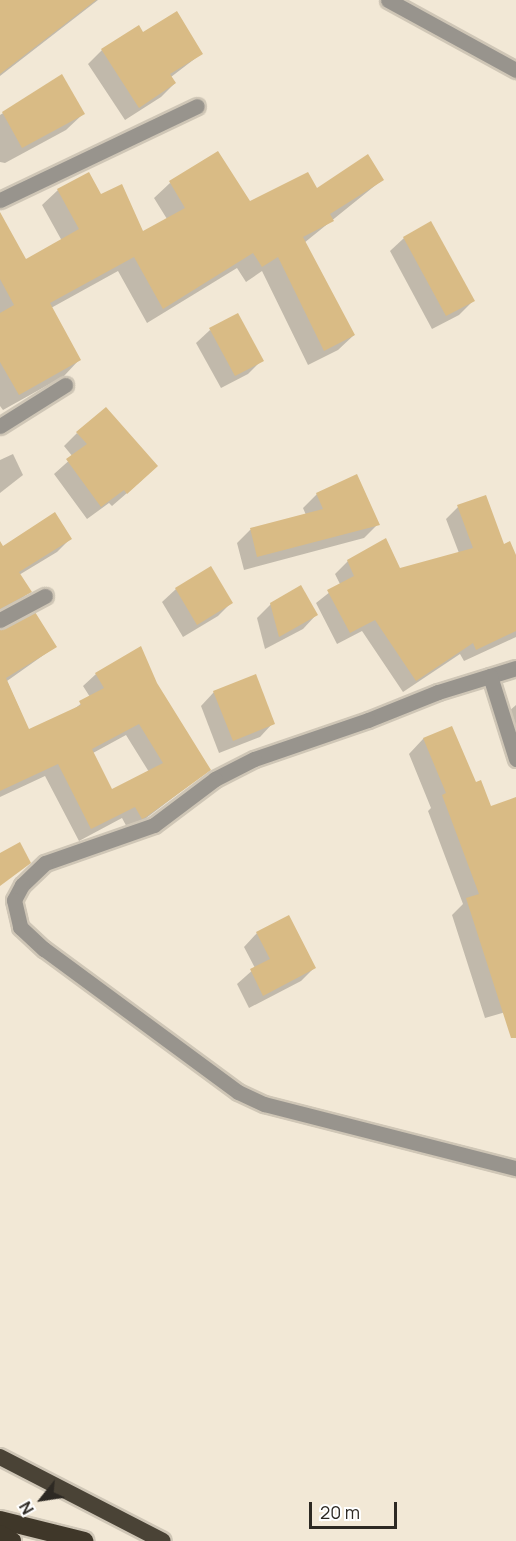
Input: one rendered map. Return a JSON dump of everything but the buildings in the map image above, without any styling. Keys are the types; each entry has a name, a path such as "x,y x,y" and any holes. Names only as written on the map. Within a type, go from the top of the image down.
{"highway":[{"path":"0,1457 163,1541"},
{"path":"0,1520 84,1541"},
{"path":"0,1534 12,1541"}],"street":[{"path":"388,0 516,70"},
{"path":"0,200 197,106"},
{"path":"0,426 65,385"},
{"path":"0,620 45,596"},
{"path":"516,668 254,759 215,779 154,825 45,862 22,885 14,900 15,913 20,927 44,949 238,1092 264,1104 516,1168"},
{"path":"490,676 516,759"},
{"path":"0,904 15,913"}]}
